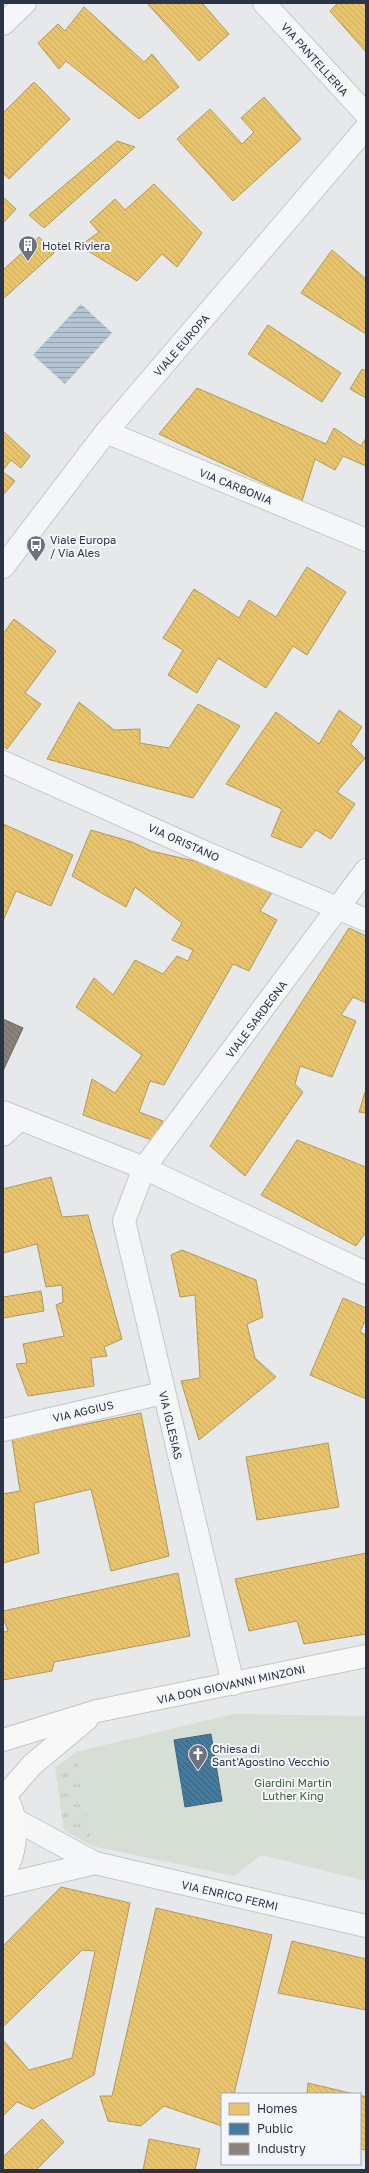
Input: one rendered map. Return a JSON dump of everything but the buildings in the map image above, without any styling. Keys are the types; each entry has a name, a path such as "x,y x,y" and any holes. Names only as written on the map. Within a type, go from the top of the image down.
{"main road":[{"name":"VIA DON GIOVANNI MINZONI","path":"3,1740 97,1711 366,1656"},
{"name":"VIA DON GIOVANNI MINZONI","path":"4,1794 32,1765 97,1711"},
{"path":"3,1874 8,1867 15,1843 14,1819 4,1794"}],"street":[{"path":"3,24 25,3"},
{"name":"VIA PANTELLERIA","path":"264,3 366,114"},
{"name":"VIALE EUROPA","path":"3,567 106,432 366,128"},
{"name":"VIA CARBONIA","path":"106,432 366,540"},
{"name":"VIA ORISTANO","path":"3,762 211,855 366,920"},
{"name":"VIALE SARDEGNA","path":"144,1168 366,870"},
{"path":"3,1135 11,1116 144,1168 366,1273"},
{"name":"VIA IGLESIAS","path":"144,1168 124,1221 163,1393 233,1684"},
{"name":"VIA AGGIUS","path":"3,1430 163,1393"},
{"name":"VIA ENRICO FERMI","path":"14,1819 94,1863 366,1926"},
{"name":"VIA ENRICO FERMI","path":"3,1885 94,1863"}],"green space":[{"name":"Giardini Martin Luther King","path":"233,1714 366,1716 366,1881 262,1855 234,1876 92,1846 76,1752"},
{"path":"76,1752 92,1846 64,1830 55,1768"}],"water":[{"path":"81,304 112,333 65,384 33,355"}],"place":[{"name":"Hotel Riviera","path":"28,262"},
{"name":"Viale Europa / Via Ales","path":"36,562"},
{"name":"Chiesa di Sant'Agostino Vecchio","path":"198,1771"}]}
